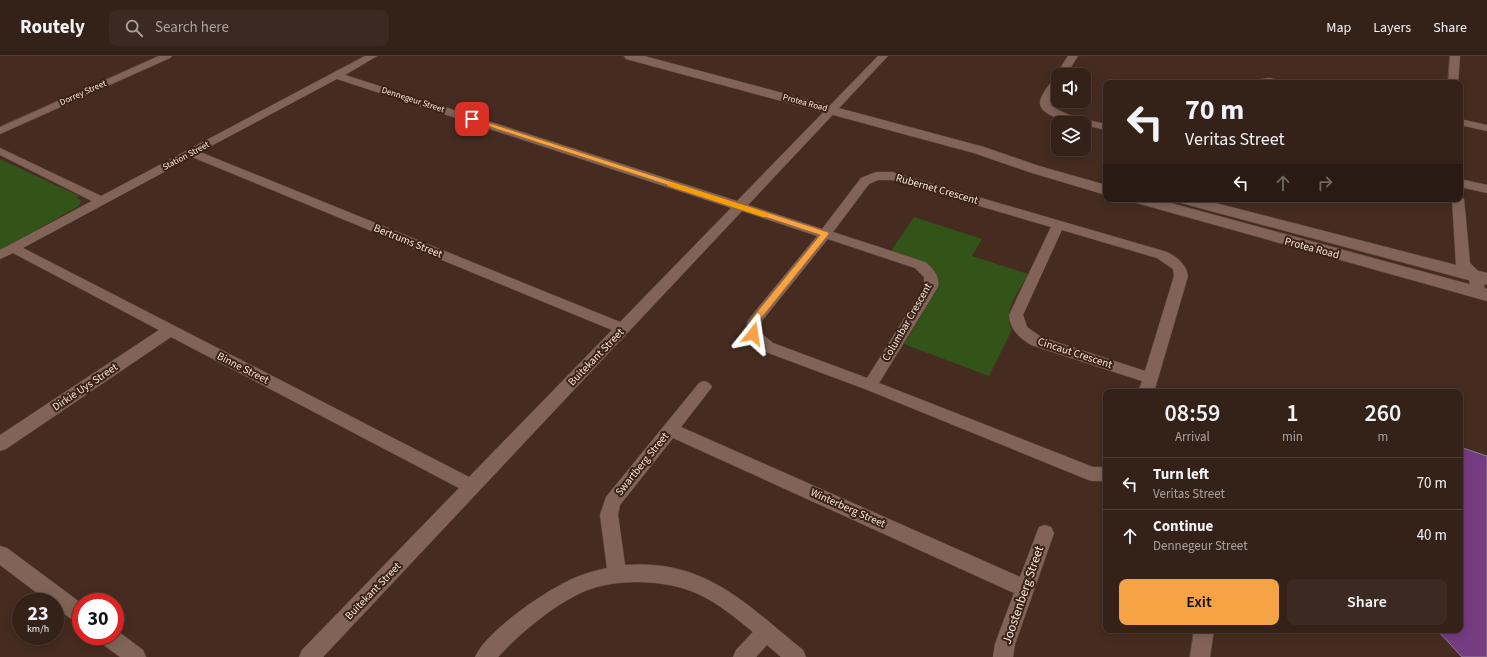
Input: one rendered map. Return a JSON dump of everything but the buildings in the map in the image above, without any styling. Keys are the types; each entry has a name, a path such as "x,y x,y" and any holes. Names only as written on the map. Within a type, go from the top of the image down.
{"street":[{"name":"Dorrey Street","path":"0,131 167,56"},
{"name":"Station Street","path":"0,255 372,56"},
{"name":"Protea Road","path":"630,56 979,150 1034,169 1103,189"},
{"name":"Buitekant Street","path":"309,657 883,56"},
{"path":"1065,68 1073,56"},
{"path":"1453,80 1455,56"},
{"name":"Dennegeur Street","path":"336,75 825,234"},
{"path":"1051,91 1045,101 1045,105 1049,110 1060,115 1103,126"},
{"path":"1463,123 1487,128"},
{"name":"Protea Road","path":"979,150 1039,162 1103,179"},
{"path":"0,151 102,200"},
{"name":"Bertrums Street","path":"192,153 623,329"},
{"name":"Rubernet Crescent","path":"1103,474 1092,474 870,385 768,347 759,341 753,334 752,326 755,320 825,234 865,181 870,178 883,175 892,176 1162,255 1175,262 1181,276 1147,389"},
{"path":"1463,184 1487,189"},
{"name":"Protea Road","path":"1150,202 1470,280"},
{"name":"Protea Road","path":"1194,202 1470,280"},
{"path":"1458,202 1470,280"},
{"name":"Cincaut Crescent","path":"1058,225 1016,315 1018,325 1025,334 1036,340 1150,378"},
{"name":"Columbar Crescent","path":"825,234 914,263 927,271 931,276 931,287 870,385"},
{"name":"Binne Street","path":"13,248 472,487"},
{"name":"Dirkie Uys Street","path":"0,444 170,330"},
{"name":"Swartberg Street","path":"617,576 609,515 612,502 704,387"},
{"name":"Winterberg Street","path":"670,429 1025,589"},
{"name":"Joostenberg Street","path":"1003,657 1005,644 1045,533"},
{"path":"0,554 72,608"},
{"path":"485,657 508,632 555,598 582,584 604,577 655,574 685,580 720,595 796,657"},
{"path":"743,657 766,632"},
{"path":"1200,657 1204,633"},
{"path":"120,645 136,657"}],"green space":[{"path":"0,159 79,196 76,198 81,200 79,206 0,250"},
{"path":"914,217 982,239 972,256 1028,274 1010,309 1009,323 1012,330 989,376 904,344 938,288 936,272 930,267 915,258 891,251"}],"slow traffic":[{"path":"671,184 765,215"}],"route":[{"path":"472,119 825,234 755,320 752,326 753,334"}]}
